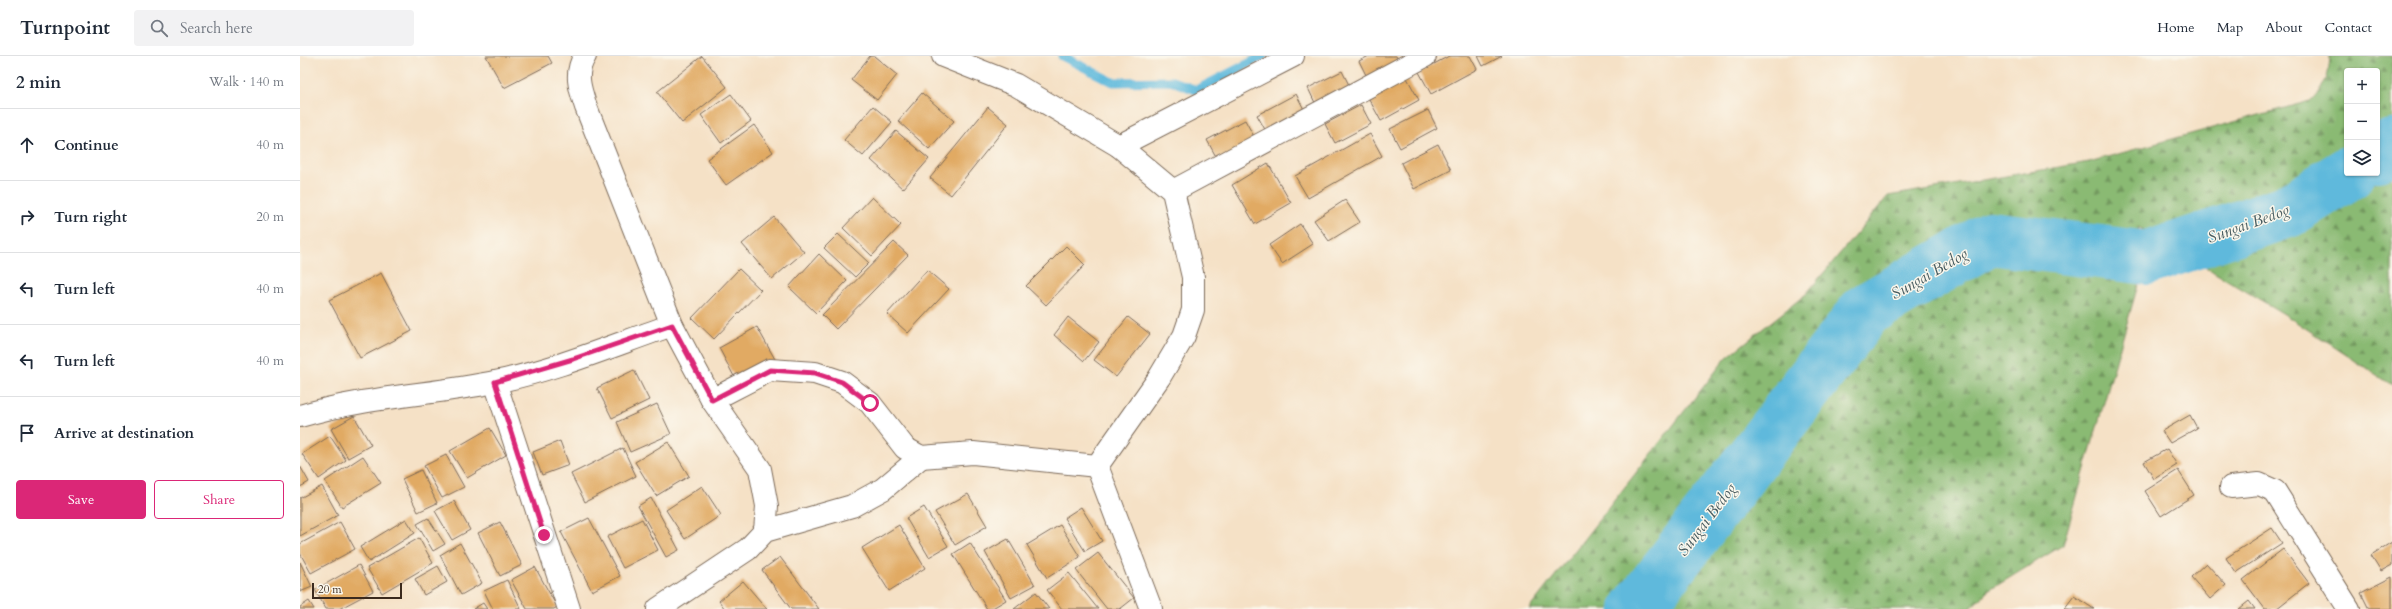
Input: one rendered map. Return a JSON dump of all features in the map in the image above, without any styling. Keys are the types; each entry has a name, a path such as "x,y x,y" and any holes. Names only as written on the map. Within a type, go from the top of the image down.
{"street":[{"path":"585,56 580,64 578,80 586,107 672,325 712,400 760,469 767,506 765,531"},
{"path":"943,56 1016,85 1119,146 1173,191 1193,277 1193,310 1184,336 1159,378 1097,466"},
{"path":"1119,146 1293,56"},
{"path":"1173,191 1425,56"},
{"path":"300,416 328,408 495,382 573,359 672,325"},
{"path":"712,400 770,370 815,373 842,382 870,403 905,448 921,458"},
{"path":"495,382 569,609"},
{"path":"658,609 748,549 765,531 852,506 883,489 921,458 973,453 1097,466"},
{"path":"1097,466 1151,609"},
{"path":"2231,487 2259,484 2275,491 2349,609"}],"green space":[{"path":"2330,56 2392,56 2392,385 2284,314 2138,227 2140,278 2063,545 1988,591 1969,609 1529,609 1726,358 1806,294 1888,196 2089,162 2310,101 2323,86 2327,75"}],"building":[{"path":"486,56 548,56 552,63 504,88"},
{"path":"702,56 727,87 682,123 657,92"},
{"path":"870,56 874,56 897,75 877,100 851,80"},
{"path":"1369,56 1396,56 1401,66 1370,83 1359,61"},
{"path":"1449,56 1470,56 1477,69 1431,94 1419,72"},
{"path":"1478,56 1502,56 1483,66"},
{"path":"1342,71 1352,91 1317,107 1308,88"},
{"path":"1407,78 1419,100 1381,121 1369,99"},
{"path":"922,93 954,121 929,149 898,121"},
{"path":"731,94 751,121 721,143 701,115"},
{"path":"1296,94 1307,115 1268,135 1257,115"},
{"path":"1361,105 1371,124 1335,143 1325,124"},
{"path":"873,106 892,122 863,156 844,140"},
{"path":"988,107 1008,124 951,195 930,178"},
{"path":"1428,110 1437,128 1400,148 1390,129"},
{"path":"1245,120 1258,144 1220,164 1207,140"},
{"path":"754,125 773,152 726,185 707,159"},
{"path":"896,131 929,159 903,189 871,160"},
{"path":"1370,134 1382,156 1308,198 1295,176"},
{"path":"1438,144 1451,170 1414,189 1401,163"},
{"path":"1268,163 1291,203 1255,224 1232,185"},
{"path":"872,197 901,225 872,256 843,228"},
{"path":"1345,200 1360,222 1329,241 1314,220"},
{"path":"774,217 804,252 772,279 742,244"},
{"path":"1300,224 1313,244 1282,264 1269,245"},
{"path":"838,234 869,263 855,277 824,248"},
{"path":"894,242 908,255 836,329 822,315"},
{"path":"1066,246 1085,265 1046,305 1026,286"},
{"path":"819,254 847,281 816,313 789,287"},
{"path":"739,269 761,290 714,339 692,318"},
{"path":"927,270 949,289 908,333 887,314"},
{"path":"381,273 412,331 360,358 329,300"},
{"path":"1068,317 1099,342 1084,361 1054,335"},
{"path":"1128,317 1150,334 1116,377 1094,360"},
{"path":"757,327 776,361 737,382 719,348"},
{"path":"634,370 649,400 612,418 597,388"},
{"path":"657,404 671,434 630,452 617,422"},
{"path":"2190,415 2197,428 2170,443 2162,431"},
{"path":"354,416 371,445 348,458 331,429"},
{"path":"490,428 506,455 467,478 450,451"},
{"path":"330,436 346,460 319,479 302,454"},
{"path":"560,441 569,465 542,475 533,452"},
{"path":"668,442 689,476 656,496 635,462"},
{"path":"623,448 636,476 585,502 571,474"},
{"path":"2167,449 2177,465 2154,479 2144,462"},
{"path":"446,455 464,487 442,498 424,466"},
{"path":"363,456 381,483 342,507 325,481"},
{"path":"300,466 309,482 300,487"},
{"path":"421,470 437,503 418,512 402,479"},
{"path":"2178,470 2194,495 2161,516 2145,491"},
{"path":"322,486 338,515 300,536 300,498"},
{"path":"702,486 721,515 685,539 666,510"},
{"path":"968,494 987,526 955,545 935,512"},
{"path":"651,498 679,550 666,557 638,506"},
{"path":"454,501 470,530 452,540 435,511"},
{"path":"924,507 948,546 929,557 906,518"},
{"path":"1081,507 1102,541 1085,551 1064,518"},
{"path":"428,518 445,544 433,551 417,524"},
{"path":"589,518 620,576 592,591 561,532"},
{"path":"406,519 415,533 369,562 360,547"},
{"path":"642,519 658,550 623,568 607,537"},
{"path":"340,522 355,549 311,573 300,553 300,544"},
{"path":"500,522 522,565 500,576 478,533"},
{"path":"899,525 925,568 889,591 862,548"},
{"path":"1060,525 1080,557 1047,578 1027,545"},
{"path":"2272,528 2282,543 2236,573 2226,558"},
{"path":"419,538 433,563 382,593 367,568"},
{"path":"1008,539 1035,585 1011,598 985,552"},
{"path":"2392,542 2392,565 2381,571 2371,555"},
{"path":"460,543 482,583 461,595 440,555"},
{"path":"970,543 1006,600 991,609 987,609 953,554"},
{"path":"2283,549 2309,583 2276,609 2265,609 2243,580"},
{"path":"1098,553 1134,598 1120,609 1107,609 1076,570"},
{"path":"780,557 819,609 791,609 762,570"},
{"path":"300,562 312,587 300,592"},
{"path":"2206,563 2226,585 2210,599 2191,577"},
{"path":"359,565 373,591 339,609 326,609 315,590"},
{"path":"438,566 447,582 424,595 415,579"},
{"path":"535,567 557,607 554,609 527,609 511,580"},
{"path":"1069,573 1098,609 1062,609 1047,590"},
{"path":"2392,577 2392,609 2369,609 2361,593"},
{"path":"507,580 521,609 493,609 484,591"},
{"path":"743,581 767,609 725,609 719,601"},
{"path":"1036,592 1049,609 1014,609"},
{"path":"2074,596 2094,609 2064,609"},
{"path":"309,601 314,609 300,609 300,607"},
{"path":"2249,601 2255,609 2239,609"},
{"path":"483,603 487,609 473,609"}],"waterway":[{"path":"1062,56 1113,82 1172,81 1196,90 1263,56"},
{"name":"Sungai Bedog","path":"2380,153 2392,146"},
{"name":"Sungai Bedog","path":"1637,609 1866,310 1990,238 2148,258 2288,211 2344,176"}],"route":[{"path":"544,535 495,382 573,359 672,325 712,400 770,370 815,373 842,382 870,403"}]}
